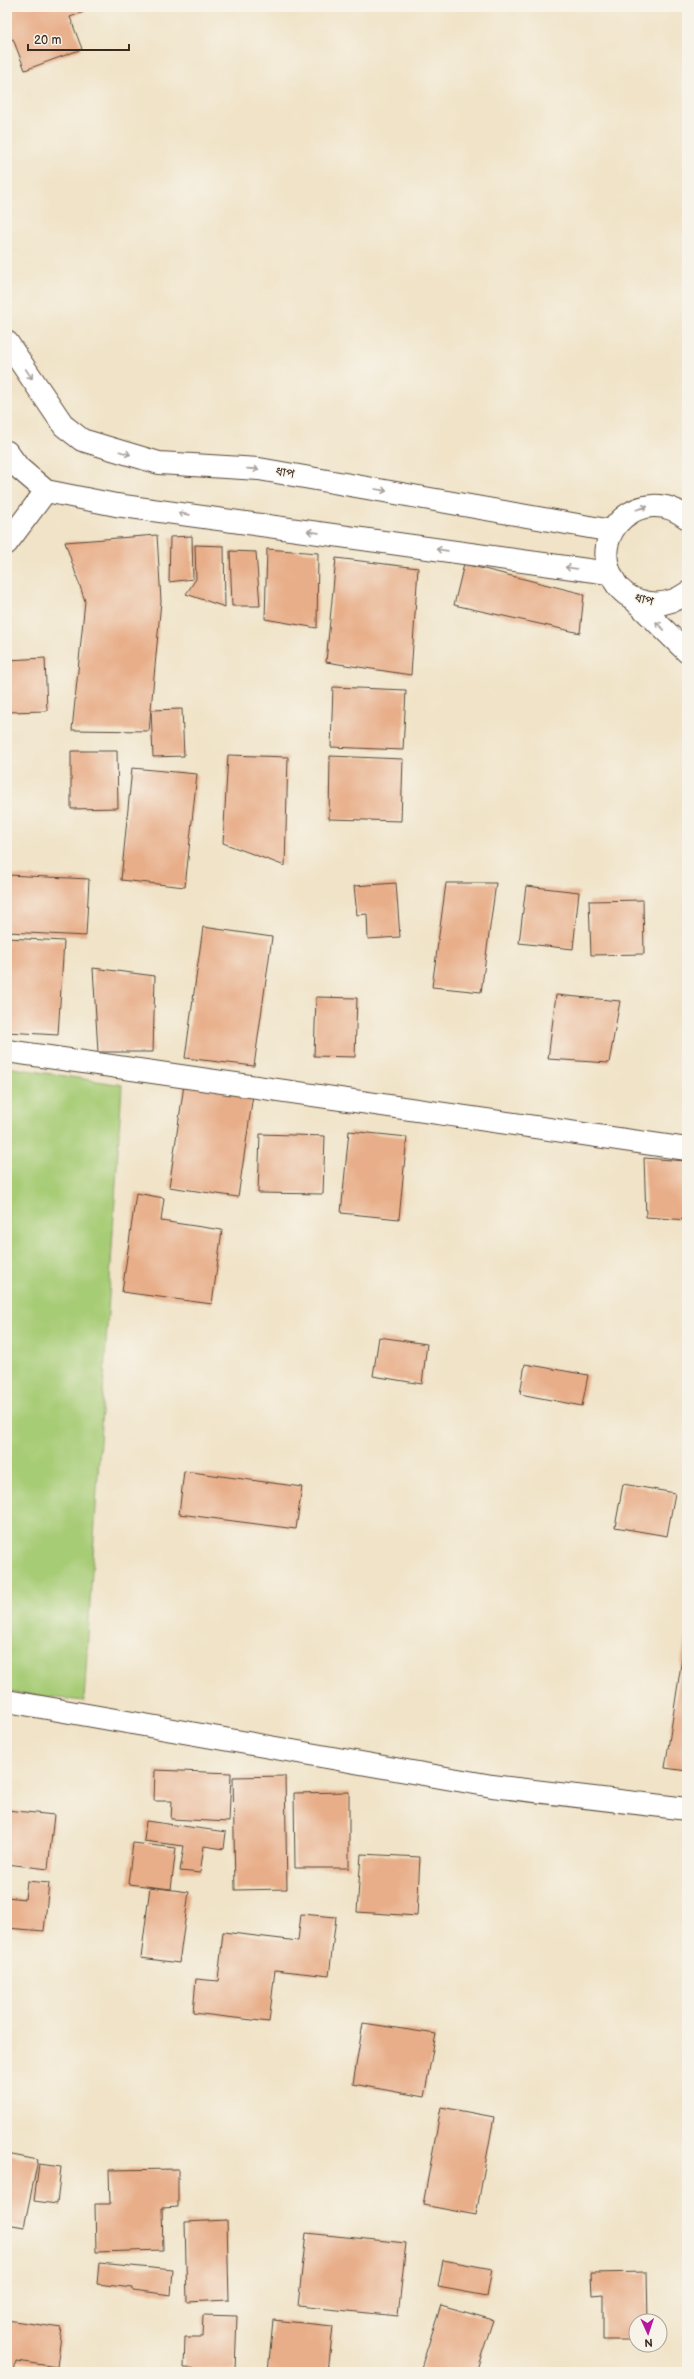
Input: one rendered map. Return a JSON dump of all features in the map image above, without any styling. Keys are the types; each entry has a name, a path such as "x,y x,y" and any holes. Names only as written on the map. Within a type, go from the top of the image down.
{"main road":[{"name":"ধাপ","path":"7,342 64,426 82,440 159,463 259,469 612,531"},
{"path":"7,452 19,468 46,491 116,505 609,573"},
{"path":"7,543 46,491"},
{"name":"ধাপ","path":"687,518 679,511 661,506 642,507 624,516 612,531 606,545 606,559 609,573 619,588 634,600 652,604 670,602 687,594"},
{"path":"634,600 687,652"},
{"path":"7,1052 687,1150"},
{"path":"7,1702 492,1786 687,1809"}],"green space":[{"path":"7,1067 122,1085 84,1701 7,1692"}],"building":[{"path":"7,7 82,7 84,12 70,17 82,49 25,70 13,39 7,41"},
{"path":"157,535 161,601 149,731 72,730 85,601 65,542"},
{"path":"192,536 193,579 169,582 170,537"},
{"path":"195,545 224,546 225,607 186,594 196,579"},
{"path":"267,549 318,553 317,628 265,619"},
{"path":"230,551 256,552 260,606 232,606"},
{"path":"336,558 418,568 411,675 326,662"},
{"path":"464,564 584,594 580,633 454,605"},
{"path":"45,658 47,711 7,712 8,660"},
{"path":"333,687 406,690 403,750 331,747"},
{"path":"182,709 184,756 153,757 151,710"},
{"path":"71,751 117,751 118,808 71,809"},
{"path":"228,755 288,757 285,866 223,843"},
{"path":"330,756 403,759 401,821 329,819"},
{"path":"132,768 197,774 185,887 121,880"},
{"path":"7,875 89,879 86,936 7,932"},
{"path":"396,883 400,937 368,939 367,914 357,915 354,886"},
{"path":"446,883 496,883 481,992 432,987"},
{"path":"526,886 579,892 573,949 519,943"},
{"path":"643,900 644,954 591,955 589,901"},
{"path":"203,927 272,937 254,1066 185,1058"},
{"path":"7,938 64,941 58,1035 7,1032"},
{"path":"93,968 155,976 153,1052 98,1052"},
{"path":"556,995 620,1001 609,1063 548,1059"},
{"path":"316,997 357,998 355,1057 314,1056"},
{"path":"184,1085 253,1095 238,1197 169,1187"},
{"path":"349,1131 407,1137 399,1219 341,1213"},
{"path":"260,1134 325,1136 323,1194 258,1193"},
{"path":"644,1158 687,1161 687,1220 646,1217"},
{"path":"136,1193 164,1198 161,1221 222,1230 212,1304 122,1292"},
{"path":"379,1337 427,1344 422,1384 373,1376"},
{"path":"525,1364 588,1375 582,1406 520,1394"},
{"path":"184,1471 302,1487 296,1529 179,1514"},
{"path":"623,1484 675,1493 667,1536 615,1527"},
{"path":"687,1632 687,1771 665,1768"},
{"path":"155,1770 231,1773 229,1822 171,1819 172,1801 154,1801"},
{"path":"285,1776 287,1889 235,1890 233,1777"},
{"path":"349,1792 349,1868 295,1868 294,1793"},
{"path":"7,1810 54,1815 48,1869 7,1864"},
{"path":"146,1821 226,1832 224,1849 204,1846 200,1873 180,1871 184,1846 144,1841"},
{"path":"133,1843 176,1848 171,1889 128,1884"},
{"path":"361,1854 420,1857 417,1916 357,1912"},
{"path":"27,1881 49,1883 44,1931 7,1928 7,1897 25,1899"},
{"path":"150,1887 189,1892 179,1963 141,1958"},
{"path":"301,1914 336,1917 329,1976 275,1970 269,2022 193,2013 196,1979 218,1981 223,1932 298,1941"},
{"path":"363,2023 436,2034 424,2097 353,2084"},
{"path":"441,2107 494,2117 476,2215 423,2205"},
{"path":"7,2154 38,2160 24,2227 7,2224"},
{"path":"39,2164 61,2167 57,2204 34,2201"},
{"path":"178,2169 178,2207 162,2208 163,2250 96,2252 95,2204 110,2204 109,2170"},
{"path":"227,2220 229,2300 187,2302 185,2222"},
{"path":"306,2233 406,2243 398,2316 298,2306"},
{"path":"443,2260 492,2269 487,2296 438,2287"},
{"path":"99,2263 173,2270 171,2295 133,2290 133,2288 97,2284"},
{"path":"647,2272 648,2313 628,2313 628,2340 603,2340 603,2294 592,2295 591,2273"},
{"path":"441,2305 493,2320 476,2372 433,2372 421,2368"},
{"path":"203,2315 237,2316 235,2370 184,2368 185,2337 202,2337"},
{"path":"7,2320 62,2328 57,2367 16,2361 14,2372 7,2372"},
{"path":"273,2320 333,2326 328,2372 268,2372"}]}
